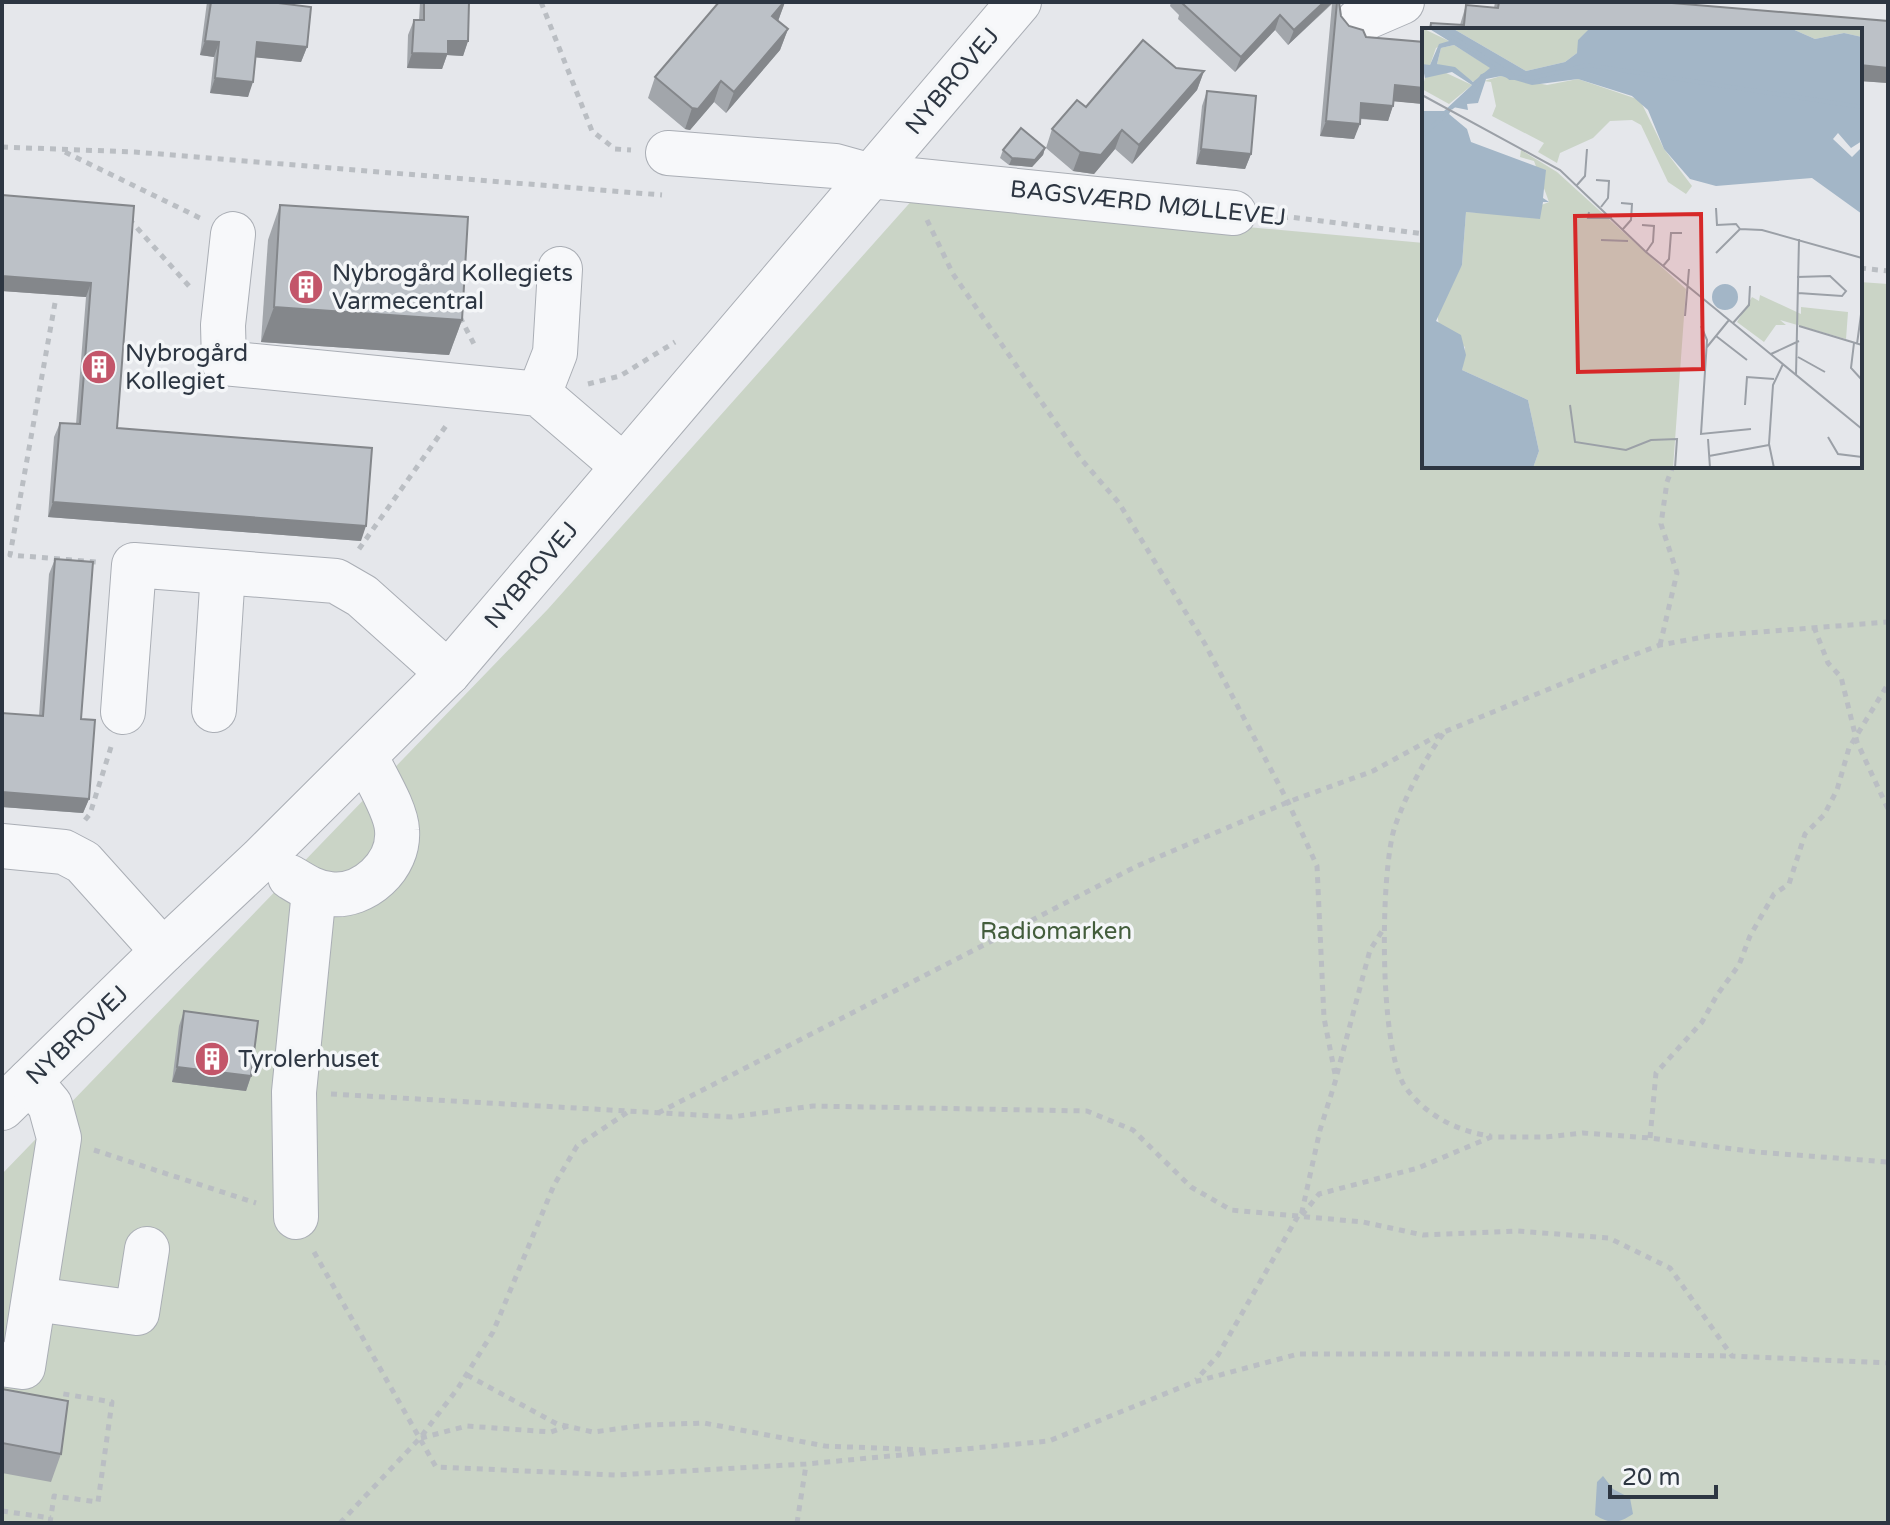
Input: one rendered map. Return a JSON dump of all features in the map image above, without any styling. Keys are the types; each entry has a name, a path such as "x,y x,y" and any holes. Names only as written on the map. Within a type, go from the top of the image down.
{"street":[{"name":"NYBROVEJ","path":"16,1094 366,757 448,673 623,466 890,178 1019,2"},
{"path":"1358,21 1402,2"},
{"name":"BAGSVÆRD MØLLEVEJ","path":"668,153 835,166 890,178 1234,213"},
{"path":"233,234 223,325 224,363 539,394 623,466"},
{"path":"539,394 555,353 560,269"},
{"path":"123,712 134,565 336,581 362,596 448,673"},
{"path":"214,710 223,572"},
{"path":"261,859 314,891 332,895 350,893 379,876 389,863 398,835 396,821 366,757"},
{"path":"2,846 64,852 83,862 163,951"},
{"path":"296,1217 294,1092 314,891"},
{"path":"2,1364 23,1367 59,1138 50,1105 16,1094"},
{"path":"34,1299 137,1313 147,1249"}],"path":[{"path":"541,2 592,131 615,149 668,153"},
{"path":"2,147 135,152 676,196"},
{"path":"62,151 233,234"},
{"path":"890,178 1081,459 1119,503 1205,644 1288,802 1317,866 1324,1018 1336,1079"},
{"name":"BAGSVÆRD MØLLEVEJ","path":"1234,213 1259,219 1290,217 1422,234"},
{"path":"125,215 223,325"},
{"path":"1862,268 1888,271"},
{"path":"10,555 55,303"},
{"path":"336,581 475,386 481,358 459,316"},
{"path":"539,394 620,376 677,340"},
{"path":"1660,645 1677,573 1661,524 1672,468"},
{"path":"2,550 10,555 134,565"},
{"path":"657,1114 1137,866 1288,802 1373,771 1444,732 1660,645 1709,636 1888,622"},
{"path":"1814,627 1828,663 1841,677 1856,736 1888,809"},
{"path":"1650,1138 1656,1073 1702,1022 1739,965 1750,936 1774,894 1789,884 1805,834 1824,815 1837,790 1849,748 1888,684"},
{"path":"64,852 72,836 90,814 123,712"},
{"path":"1444,732 1427,758 1394,828 1388,865 1384,927 1388,1010 1393,1050 1403,1084 1440,1119 1470,1134 1546,1137 1583,1133 1756,1152 1888,1162"},
{"path":"1299,1216 1370,950 1384,927"},
{"path":"294,1092 732,1117 813,1106 1087,1111 1133,1130 1191,1187 1231,1210 1363,1222 1423,1235 1517,1231 1609,1238 1670,1268 1732,1356"},
{"path":"340,1523 420,1438 467,1374 493,1332 554,1185 577,1146 628,1112"},
{"path":"1194,1382 1218,1355 1299,1216 1319,1194 1418,1168 1491,1137"},
{"path":"59,1138 296,1217 436,1467 616,1475 806,1464 1049,1441 1194,1382 1298,1354 1732,1356 1888,1363"},
{"path":"467,1374 557,1424 593,1432 647,1425 704,1423 825,1446 954,1450"},
{"path":"2,1511 50,1521 54,1496 98,1502 113,1399 58,1393"},
{"path":"420,1438 467,1426 551,1432 568,1426"},
{"path":"797,1523 806,1464"}],"green space":[{"name":"Radiomarken","path":"915,197 1422,243 1422,468 1862,468 1862,282 1888,284 1888,1523 2,1523 2,1174 548,609"}],"water":[{"path":"1603,1476 1613,1489 1630,1498 1633,1514 1614,1522 1595,1515 1597,1482"}],"building":[{"path":"211,2 270,2 311,7 307,47 257,42 253,82 215,78 219,42 205,41"},
{"path":"424,2 469,2 468,41 448,41 448,54 412,53 414,20 424,20"},
{"path":"719,2 784,2 772,16 788,29 734,92 721,81 698,109 692,108 655,77"},
{"path":"1324,2 1294,30 1280,15 1241,57 1183,4"},
{"path":"1337,2 1341,16 1349,26 1363,30 1366,37 1422,42 1422,88 1395,85 1393,106 1361,103 1360,124 1326,121"},
{"path":"1499,2 1660,2 1888,21 1888,68 1862,65 1862,28 1430,28 1431,23 1464,25 1466,5 1498,8"},
{"path":"1143,40 1176,68 1204,71 1139,145 1122,130 1101,155 1080,152 1052,129 1077,100 1086,107"},
{"path":"1207,91 1256,96 1251,154 1201,149"},
{"path":"1021,128 1045,148 1035,160 1012,158 1003,150"},
{"name":"Nybrogård Kollegiet","path":"2,195 134,206 117,428 372,448 366,526 53,502 60,423 80,424 91,283 2,276"},
{"path":"280,205 468,217 462,320 274,307"},
{"path":"55,559 93,562 81,719 95,720 89,799 2,792 2,713 43,716"},
{"name":"Tyrolerhuset","path":"184,1011 258,1021 251,1076 177,1067"},
{"path":"2,1389 68,1401 61,1454 2,1443"}],"place":[{"name":"Nybrogård Kollegiets Varmecentral","path":"306,287"},
{"name":"Nybrogård Kollegiet","path":"99,367"},
{"name":"Tyrolerhuset","path":"212,1059"}]}
